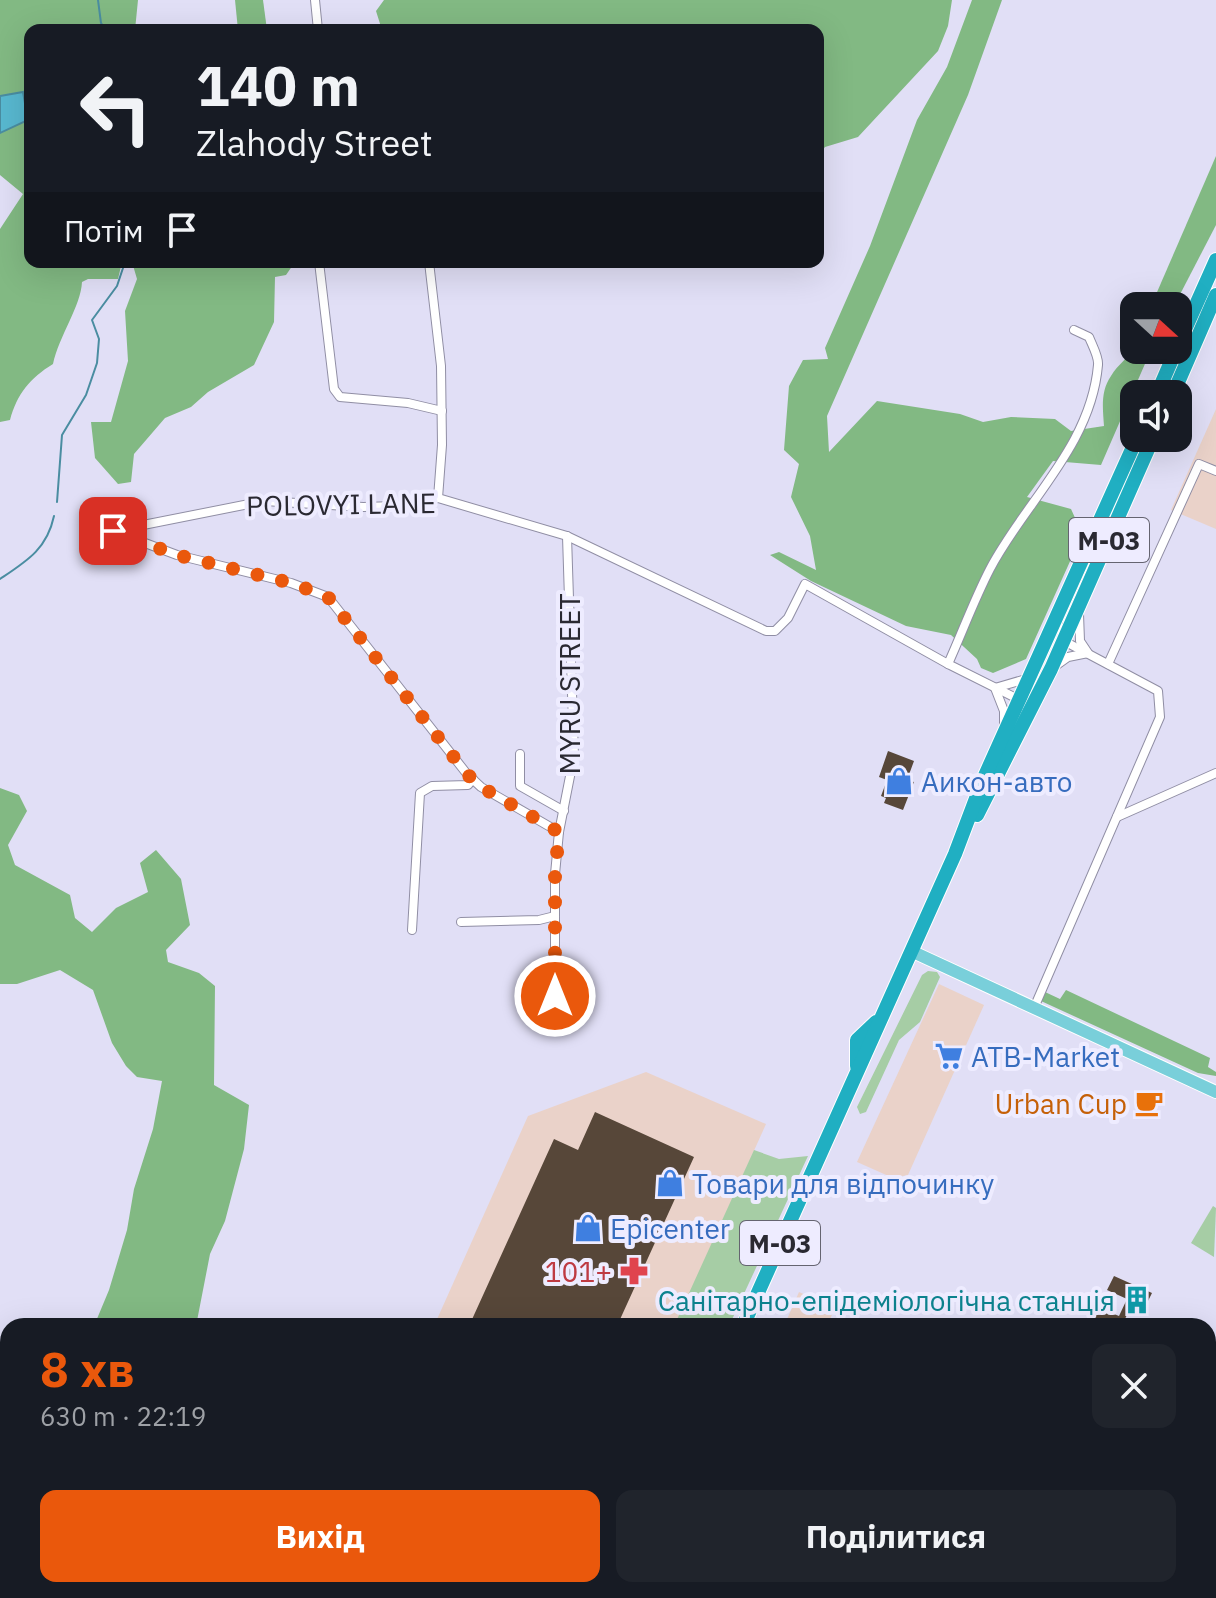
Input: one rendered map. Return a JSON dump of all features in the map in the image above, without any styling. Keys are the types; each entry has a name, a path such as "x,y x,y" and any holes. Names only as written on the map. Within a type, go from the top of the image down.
{"highway":[{"path":"1192,314 1216,260"},
{"path":"1179,380 1216,295"},
{"name":"М-03","path":"747,1318 853,1079 858,1062 857,1040 885,1009 955,854 994,785 1020,700 1131,452"},
{"name":"М-03","path":"1011,735 1051,669 1147,452"}],"main road":[{"path":"911,951 1216,1092"}],"street":[{"path":"315,0 317,24"},
{"path":"320,268 334,389 340,397 408,403 442,411"},
{"path":"430,268 441,366 442,411 434,500"},
{"path":"1042,687 1031,697 1020,700 948,664 990,569 1019,520 1054,475 1074,440 1099,363 1089,337 1074,330"},
{"path":"1108,664 1199,464 1216,471"},
{"name":"POLOVYI LANE","path":"473,779 328,597 291,583 177,555 113,531 264,501 363,507 434,500 567,536 766,631 775,631 788,618 805,584 948,664"},
{"name":"MYRU STREET","path":"555,996 559,832 574,756 567,536"},
{"path":"1080,605 1078,631 1088,653"},
{"path":"1034,1008 1160,717 1161,705 1158,691 1064,641 1059,634 1057,621"},
{"path":"1043,649 1064,641"},
{"path":"1051,669 1068,657 1088,653"},
{"path":"995,688 1018,683 1032,673"},
{"path":"995,688 1011,735"},
{"path":"520,754 520,786 564,811"},
{"path":"1116,817 1216,773"},
{"path":"412,930 420,793 432,786 468,785 473,779 559,832"},
{"path":"461,922 539,920 555,916"}],"shaded area":[{"path":"1216,409 1216,529 1171,510"},
{"path":"939,984 984,1005 908,1175 893,1178 857,1162"},
{"path":"646,1072 766,1124 679,1318 438,1318 528,1116"},
{"path":"799,1292 835,1308 831,1318 788,1318"}],"green space":[{"path":"0,0 138,0 136,24 24,24 24,268 121,268 118,279 88,279 82,282 78,301 53,364 26,388 16,402 10,420 0,422 0,229 23,194 0,175"},
{"path":"235,0 263,0 266,24 237,24"},
{"path":"384,0 952,0 948,26 938,51 858,137 824,148 824,24 380,24 376,11"},
{"path":"972,0 1002,0 968,95 827,416 829,452 877,401 960,414 983,422 1011,417 1055,419 1071,431 1104,426 1104,394 1111,376 1120,364 1145,364 1138,380 1120,380 1120,421 1101,465 1053,461 1027,497 1071,509 1076,520 1090,517 1026,659 993,673 981,668 977,659 951,635 906,626 811,581 770,555 779,552 816,570 810,536 791,497 799,464 784,450 789,386 803,360 828,359 825,348 870,246 917,120 947,67"},
{"path":"1216,156 1216,225 1181,292 1157,292"},
{"path":"134,268 291,268 286,275 275,277 274,322 254,365 208,392 191,407 165,418 134,454 131,482 118,484 95,458 91,422 111,422 128,361 125,311 137,279"},
{"path":"0,788 19,795 27,811 8,845 15,865 70,895 75,918 92,932 116,908 148,892 140,863 156,850 181,879 190,925 166,950 168,962 199,973 215,986 214,1085 249,1105 244,1149 225,1221 210,1254 198,1318 97,1318 127,1230 134,1189 153,1129 162,1081 137,1077 126,1066 112,1043 93,990 60,970 17,984 0,984"},
{"path":"928,971 937,972 940,977 920,1022 899,1040 866,1112 860,1114 857,1107 922,975"},
{"path":"1066,990 1210,1058 1208,1067 1216,1072 1216,1076 1198,1073 1041,1001 1045,992 1060,999"},
{"path":"754,1150 779,1159 808,1156 733,1318 678,1318"},
{"path":"1213,1206 1216,1208 1214,1257 1191,1243"}],"water":[{"path":"23,92 24,122 0,133 0,96"}],"building":[{"name":"Аикон-авто","path":"888,751 914,761 907,780 914,782 903,810 884,803 886,798 881,796 887,780 879,777"},
{"name":"Epicenter","path":"595,1112 694,1157 621,1318 473,1318 554,1139 578,1150"},
{"name":"Санітарно-епідеміологічна станція","path":"1114,1276 1152,1293 1145,1307 1133,1302 1125,1318 1094,1318 1099,1308 1119,1316 1127,1299 1107,1290"}],"waterway":[{"path":"98,0 102,24"},
{"path":"57,502 62,435 86,395 97,363 99,339 92,320 117,286 123,268"},
{"path":"0,579 41,546 54,516"}],"place":[{"name":"Аикон-авто","path":"899,781"},
{"name":"ATB-Market","path":"949,1056"},
{"name":"Urban Cup","path":"1149,1103"},
{"name":"Товари для відпочинку","path":"670,1183"},
{"name":"Epicenter","path":"588,1228"},
{"name":"101+","path":"634,1271"},
{"name":"Санітарно-епідеміологічна станція","path":"1137,1300"}],"route":[{"path":"113,531 177,555 291,583 328,597 467,774 481,787 559,832 555,874 555,996"}]}
